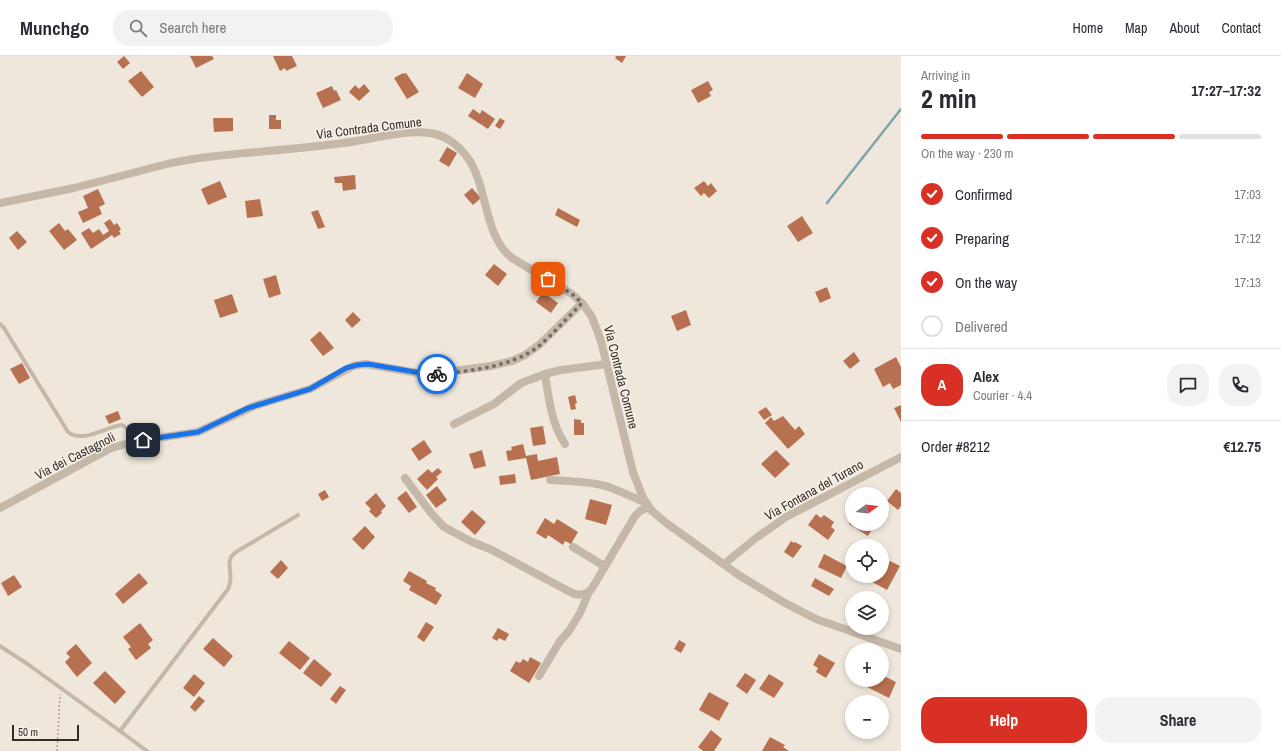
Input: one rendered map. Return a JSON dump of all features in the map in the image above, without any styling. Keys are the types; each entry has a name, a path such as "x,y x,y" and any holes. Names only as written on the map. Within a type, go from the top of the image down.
{"street":[{"name":"Via Contrada Comune","path":"0,203 74,188 171,163 193,159 344,143 407,133 429,133 441,136 460,149 468,158 476,173 496,235 505,252 512,258 566,290 582,303 589,312 598,329 631,464 640,490 648,505 665,522 751,583 824,622 901,649"},
{"name":"Via dei Castagnoli","path":"0,508 104,452 132,442 198,432 248,408 310,389 346,368 368,364 432,374 460,371 507,362 525,355 539,345 582,303"},
{"path":"454,424 494,404 521,383 544,374 561,370 607,364"},
{"path":"544,374 554,423 565,444"},
{"name":"Via Fontana del Turano","path":"724,564 786,517 901,457"},
{"path":"405,478 431,514 444,527 467,540 492,550 575,594 581,595 589,592"},
{"path":"539,676 560,641 569,631 580,613 589,592 635,516 648,505 622,492 600,485 584,482 550,480"},
{"path":"572,547 604,566"}],"lane":[{"path":"0,324 4,328 63,425 71,434 77,436 85,435 122,425 128,430 132,442"},
{"path":"120,731 228,589 232,580 229,563 231,557 236,552 298,516"},
{"path":"0,646 29,665 147,751"}],"path":[{"path":"57,751 60,688"}],"building":[{"path":"124,56 130,63 123,69 117,62"},
{"path":"190,56 212,56 214,59 196,68"},
{"path":"273,56 292,56 297,66 286,71 285,68 280,71"},
{"path":"616,56 626,56 622,63 615,58"},
{"path":"141,71 154,87 142,97 128,81"},
{"path":"406,73 419,92 407,99 394,78"},
{"path":"467,73 483,84 475,98 458,88"},
{"path":"708,81 713,90 709,92 711,96 698,103 691,90"},
{"path":"364,84 370,91 359,101 349,92 355,85 359,89"},
{"path":"332,86 334,91 336,90 341,100 323,108 316,93"},
{"path":"473,109 480,114 482,110 495,119 488,129 468,116"},
{"path":"269,115 276,115 276,120 281,120 281,129 269,129"},
{"path":"213,118 233,118 233,131 214,132"},
{"path":"500,118 505,121 500,129 495,126"},
{"path":"447,147 457,153 449,167 439,161"},
{"path":"355,175 356,189 343,191 342,183 335,183 334,177"},
{"path":"220,181 227,197 208,205 201,189"},
{"path":"704,181 708,186 711,183 717,191 709,198 704,193 701,196 694,188"},
{"path":"472,188 481,198 473,205 464,195"},
{"path":"98,189 105,204 99,207 102,214 83,223 78,212 88,208 83,196"},
{"path":"260,199 263,216 247,218 245,201"},
{"path":"558,208 580,220 577,227 555,215"},
{"path":"318,210 325,227 318,229 311,212"},
{"path":"802,216 813,233 798,242 787,226"},
{"path":"110,219 114,225 117,223 121,229 119,231 121,234 114,238 112,235 91,249 81,233 89,228 93,233 99,229 103,235 109,231 104,223"},
{"path":"59,223 65,231 68,229 77,240 64,250 49,231"},
{"path":"17,231 27,242 18,250 9,238"},
{"path":"494,264 507,274 498,286 485,275"},
{"path":"276,275 281,294 269,298 263,279"},
{"path":"827,287 831,298 820,303 815,292"},
{"path":"543,292 558,303 551,313 536,302"},
{"path":"232,294 238,312 220,318 214,300"},
{"path":"686,310 691,325 677,331 671,316"},
{"path":"353,312 361,320 352,328 345,320"},
{"path":"320,331 334,348 323,356 310,340"},
{"path":"854,352 860,361 850,369 843,361"},
{"path":"896,357 901,367 901,385 893,389 890,383 883,387 874,369"},
{"path":"22,363 30,378 19,384 10,369"},
{"path":"575,395 577,403 575,404 576,409 571,410 568,397"},
{"path":"901,405 901,422 894,408"},
{"path":"766,407 772,415 764,420 758,412"},
{"path":"118,411 121,419 109,424 105,416"},
{"path":"783,416 795,430 799,426 805,434 788,449 765,423 771,417 774,421"},
{"path":"574,419 581,420 581,423 584,423 584,435 574,435"},
{"path":"543,426 546,444 533,446 530,428"},
{"path":"424,440 432,452 419,461 411,449"},
{"path":"523,444 526,456 537,454 538,461 557,457 560,474 531,480 526,458 508,461 506,451 512,450 511,447"},
{"path":"482,450 486,466 474,469 469,454"},
{"path":"776,450 790,464 775,478 761,464"},
{"path":"438,468 442,472 436,477 438,479 427,490 417,479 428,469 432,473"},
{"path":"515,474 516,483 500,485 499,476"},
{"path":"437,486 447,500 436,508 426,495"},
{"path":"896,489 901,493 901,506 898,510 889,503 889,498"},
{"path":"325,490 329,497 322,501 318,494"},
{"path":"406,491 417,507 409,513 397,498"},
{"path":"376,493 386,506 381,511 382,513 376,518 369,511 371,509 365,503"},
{"path":"590,499 612,505 606,525 585,519"},
{"path":"472,510 486,522 475,535 461,522"},
{"path":"816,514 821,518 824,515 834,522 831,527 835,530 828,540 808,525"},
{"path":"545,518 554,524 557,519 578,532 571,544 565,541 563,545 548,535 546,539 536,533"},
{"path":"365,526 375,537 363,550 352,539"},
{"path":"860,531 871,531 868,536"},
{"path":"791,541 802,546 793,558 784,552"},
{"path":"824,554 845,565 845,570 841,578 818,567"},
{"path":"281,560 288,568 278,579 270,572"},
{"path":"890,561 900,566 887,590 874,583 889,583"},
{"path":"409,571 427,581 426,583 436,588 435,590 442,595 436,605 409,590 411,586 403,581"},
{"path":"139,573 148,583 123,604 115,594"},
{"path":"14,575 22,587 8,596 1,583"},
{"path":"815,578 834,589 829,596 811,586"},
{"path":"426,622 434,627 424,642 417,637"},
{"path":"140,623 153,640 148,644 151,648 136,660 128,649 131,647 123,637"},
{"path":"498,628 509,634 505,641 499,638 497,641 492,638"},
{"path":"213,638 233,656 224,667 203,649"},
{"path":"679,640 686,644 681,653 674,649"},
{"path":"289,641 310,658 300,670 279,653"},
{"path":"76,644 92,663 77,677 65,662 70,657 66,653"},
{"path":"819,654 835,663 826,678 816,672 818,668 813,665"},
{"path":"530,657 541,663 529,683 510,671 516,661 520,663 523,659 528,662"},
{"path":"314,659 332,674 321,687 303,673"},
{"path":"105,671 126,692 115,704 93,683"},
{"path":"745,673 756,680 747,694 736,686"},
{"path":"194,674 205,683 194,697 183,688"},
{"path":"769,674 784,683 774,698 759,689"},
{"path":"889,678 896,682 889,698 889,695 883,695 867,687 889,687"},
{"path":"340,686 346,690 336,704 330,699"},
{"path":"709,692 729,703 719,721 699,710"},
{"path":"199,696 205,701 195,712 190,707"},
{"path":"711,730 722,739 714,751 703,751 698,747"},
{"path":"770,737 785,745 783,747 789,751 762,751"}],"waterway":[{"path":"827,203 901,109"}],"way so far":[{"path":"437,374 491,366 507,362 525,355 539,345 582,303 572,294 548,279"}],"route":[{"path":"143,440 198,432 248,408 310,389 325,382 346,368 361,364 427,374 437,374"}]}
